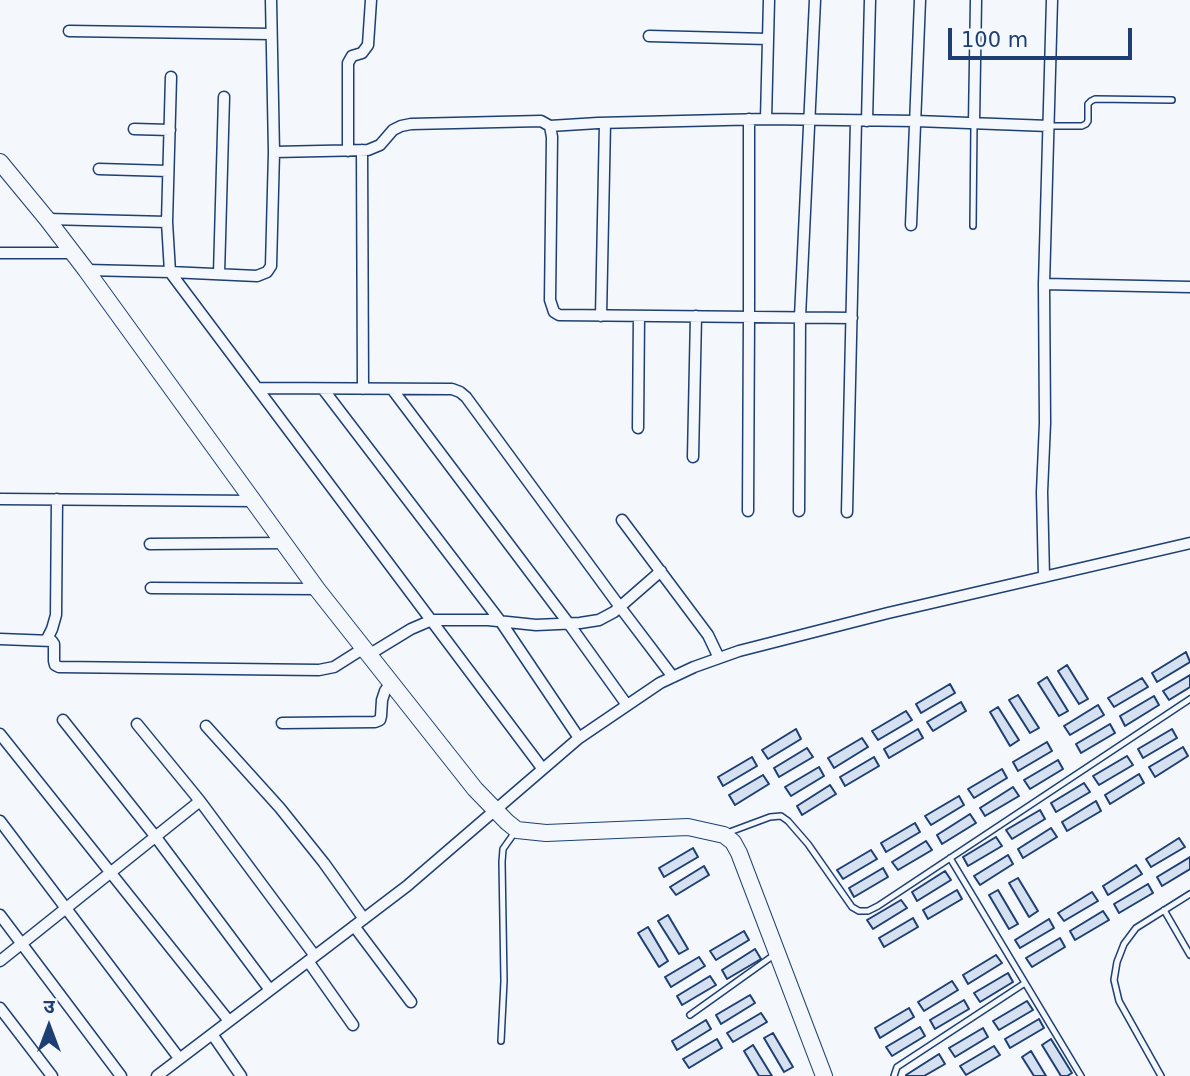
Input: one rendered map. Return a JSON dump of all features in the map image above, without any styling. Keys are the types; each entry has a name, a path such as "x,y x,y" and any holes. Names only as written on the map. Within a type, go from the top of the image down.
{"street":[{"path":"86,270 257,276 267,272 271,266 274,152 271,0"},
{"path":"348,150 348,63 352,55 362,53 368,45 371,0"},
{"path":"766,119 769,0"},
{"path":"799,511 800,317 814,0"},
{"path":"847,512 852,318 870,0"},
{"path":"911,225 920,0"},
{"path":"974,123 976,0"},
{"path":"1044,577 1044,284 1052,0"},
{"path":"69,31 271,34"},
{"path":"649,36 768,39"},
{"path":"171,78 167,222 170,272 542,768"},
{"path":"219,274 224,97"},
{"path":"274,152 368,150 380,145 401,125 411,124 541,121 550,126 766,119 1049,125"},
{"path":"748,120 748,511"},
{"path":"601,316 606,123"},
{"path":"550,126 550,300 554,312 559,315 601,316 852,318"},
{"path":"134,129 170,130"},
{"path":"362,150 363,389"},
{"path":"2,166 74,253 317,589 475,789 495,810 517,830 527,832 573,833 688,827 724,835 733,842 824,1076"},
{"path":"99,169 168,171"},
{"path":"47,219 167,222"},
{"path":"0,253 74,253"},
{"path":"1044,284 1190,286"},
{"path":"638,428 639,316"},
{"path":"694,457 696,316"},
{"path":"257,388 452,389 467,397 674,677"},
{"path":"323,389 501,622 579,738"},
{"path":"392,389 627,705"},
{"path":"0,499 255,501"},
{"path":"47,639 56,615 57,499"},
{"path":"622,520 708,635 719,658"},
{"path":"150,544 284,543"},
{"path":"163,1074 179,1058 407,886 579,738 660,683 739,651 888,613 1190,543"},
{"path":"0,639 52,641 55,665 60,667 319,670 334,667 432,620 536,625 599,620 614,612 661,571"},
{"path":"151,587 317,589"},
{"path":"282,723 375,722 382,716 382,700 391,682"},
{"path":"63,720 155,836 270,990"},
{"path":"137,724 200,801 311,959 353,1025"},
{"path":"206,726 280,808 364,919"},
{"path":"0,734 229,1021"},
{"path":"0,961 200,801"},
{"path":"0,821 179,1058"},
{"path":"0,915 121,1076"},
{"path":"354,926 411,1002"},
{"path":"0,1008 52,1076"},
{"path":"212,1034 241,1076"}],"lane":[{"path":"1049,125 1086,124 1088,104 1095,99 1172,100"},
{"path":"973,226 974,123"},
{"path":"724,835 770,817 781,817 788,821 808,844 852,907 859,911 868,911 1190,699"},
{"path":"501,1041 504,981 503,849 517,830"},
{"path":"950,858 1081,1076"},
{"path":"1161,1076 1125,1015 1114,980 1124,944 1136,928 1190,894"},
{"path":"1164,910 1190,955"},
{"path":"690,1015 776,953"},
{"path":"894,1076 897,1067 1025,983"}],"building":[{"path":"1186,652 1190,662 1157,682 1152,673"},
{"path":"1067,665 1088,699 1079,704 1058,671"},
{"path":"1190,675 1190,687 1169,700 1163,691"},
{"path":"1047,677 1068,711 1059,716 1038,683"},
{"path":"1142,678 1148,687 1114,707 1108,698"},
{"path":"950,684 955,693 921,713 916,704"},
{"path":"1018,695 1039,728 1030,733 1009,700"},
{"path":"1154,696 1159,705 1125,726 1120,716"},
{"path":"961,702 966,711 933,731 927,722"},
{"path":"1098,705 1104,715 1070,735 1064,726"},
{"path":"998,707 1019,740 1010,746 990,712"},
{"path":"906,711 912,720 878,740 872,731"},
{"path":"1110,724 1115,733 1081,753 1076,744"},
{"path":"796,729 801,739 768,759 762,750"},
{"path":"918,729 923,738 889,758 884,749"},
{"path":"1172,729 1177,738 1143,758 1138,749"},
{"path":"862,738 868,747 834,768 828,758"},
{"path":"1047,742 1052,751 1018,771 1013,762"},
{"path":"1183,747 1188,756 1155,777 1149,767"},
{"path":"807,748 813,757 779,777 774,768"},
{"path":"1127,756 1133,765 1099,785 1093,776"},
{"path":"752,757 757,766 723,786 718,777"},
{"path":"874,757 879,766 845,786 840,777"},
{"path":"1058,760 1063,769 1030,789 1024,780"},
{"path":"819,767 824,776 791,796 785,787"},
{"path":"1002,769 1007,778 974,798 968,789"},
{"path":"1139,774 1144,783 1110,804 1105,795"},
{"path":"763,775 769,784 735,805 729,795"},
{"path":"1084,783 1090,792 1056,812 1051,803"},
{"path":"830,785 836,794 802,815 797,806"},
{"path":"1013,787 1019,796 985,816 980,808"},
{"path":"959,796 964,805 931,825 925,816"},
{"path":"1096,801 1101,811 1067,831 1062,822"},
{"path":"1040,810 1045,819 1012,839 1006,830"},
{"path":"970,814 976,823 942,844 937,835"},
{"path":"915,823 920,832 886,852 881,843"},
{"path":"1051,828 1057,837 1023,858 1018,849"},
{"path":"996,837 1002,846 968,866 963,857"},
{"path":"1179,838 1185,847 1151,867 1146,859"},
{"path":"926,841 932,850 898,870 892,862"},
{"path":"693,848 698,857 664,877 659,868"},
{"path":"871,850 877,859 843,879 837,870"},
{"path":"1008,855 1013,864 980,885 974,876"},
{"path":"1190,857 1190,869 1162,886 1157,877"},
{"path":"1136,865 1142,874 1108,895 1103,886"},
{"path":"704,866 709,875 676,895 670,887"},
{"path":"883,868 888,877 854,897 849,888"},
{"path":"945,871 951,880 917,901 912,892"},
{"path":"1018,878 1038,911 1029,917 1009,883"},
{"path":"1148,884 1153,893 1119,913 1114,904"},
{"path":"957,890 962,899 928,919 923,910"},
{"path":"998,890 1018,924 1009,929 989,895"},
{"path":"1092,892 1098,901 1064,921 1058,913"},
{"path":"901,900 907,908 873,929 867,920"},
{"path":"1103,911 1109,920 1075,940 1070,931"},
{"path":"668,915 688,949 679,954 658,921"},
{"path":"913,918 918,927 884,947 879,938"},
{"path":"1049,919 1054,928 1020,948 1015,940"},
{"path":"648,927 668,961 659,967 638,933"},
{"path":"744,931 749,940 716,960 710,951"},
{"path":"1060,938 1065,947 1032,967 1026,958"},
{"path":"755,949 761,959 727,979 722,970"},
{"path":"996,955 1002,963 968,984 963,975"},
{"path":"699,957 705,966 671,987 665,977"},
{"path":"1008,973 1013,982 980,1002 974,993"},
{"path":"710,976 716,985 682,1005 677,996"},
{"path":"952,981 958,990 924,1011 918,1002"},
{"path":"750,995 755,1003 721,1024 716,1015"},
{"path":"964,1000 969,1009 935,1029 930,1020"},
{"path":"1027,1001 1033,1010 999,1030 993,1021"},
{"path":"909,1008 914,1017 880,1038 875,1028"},
{"path":"761,1013 767,1022 733,1042 727,1033"},
{"path":"1039,1019 1044,1028 1010,1048 1005,1039"},
{"path":"706,1020 711,1029 677,1050 672,1041"},
{"path":"920,1027 925,1036 892,1056 886,1047"},
{"path":"983,1028 988,1037 955,1057 949,1048"},
{"path":"773,1033 793,1067 784,1072 764,1038"},
{"path":"717,1039 722,1048 689,1068 683,1059"},
{"path":"1051,1039 1072,1073 1067,1076 1061,1076 1042,1045"},
{"path":"753,1045 772,1076 759,1076 744,1051"},
{"path":"994,1046 1000,1055 966,1075 960,1066"},
{"path":"1031,1051 1046,1076 1034,1076 1022,1057"},
{"path":"939,1054 945,1064 924,1076 906,1076 906,1075"}]}
